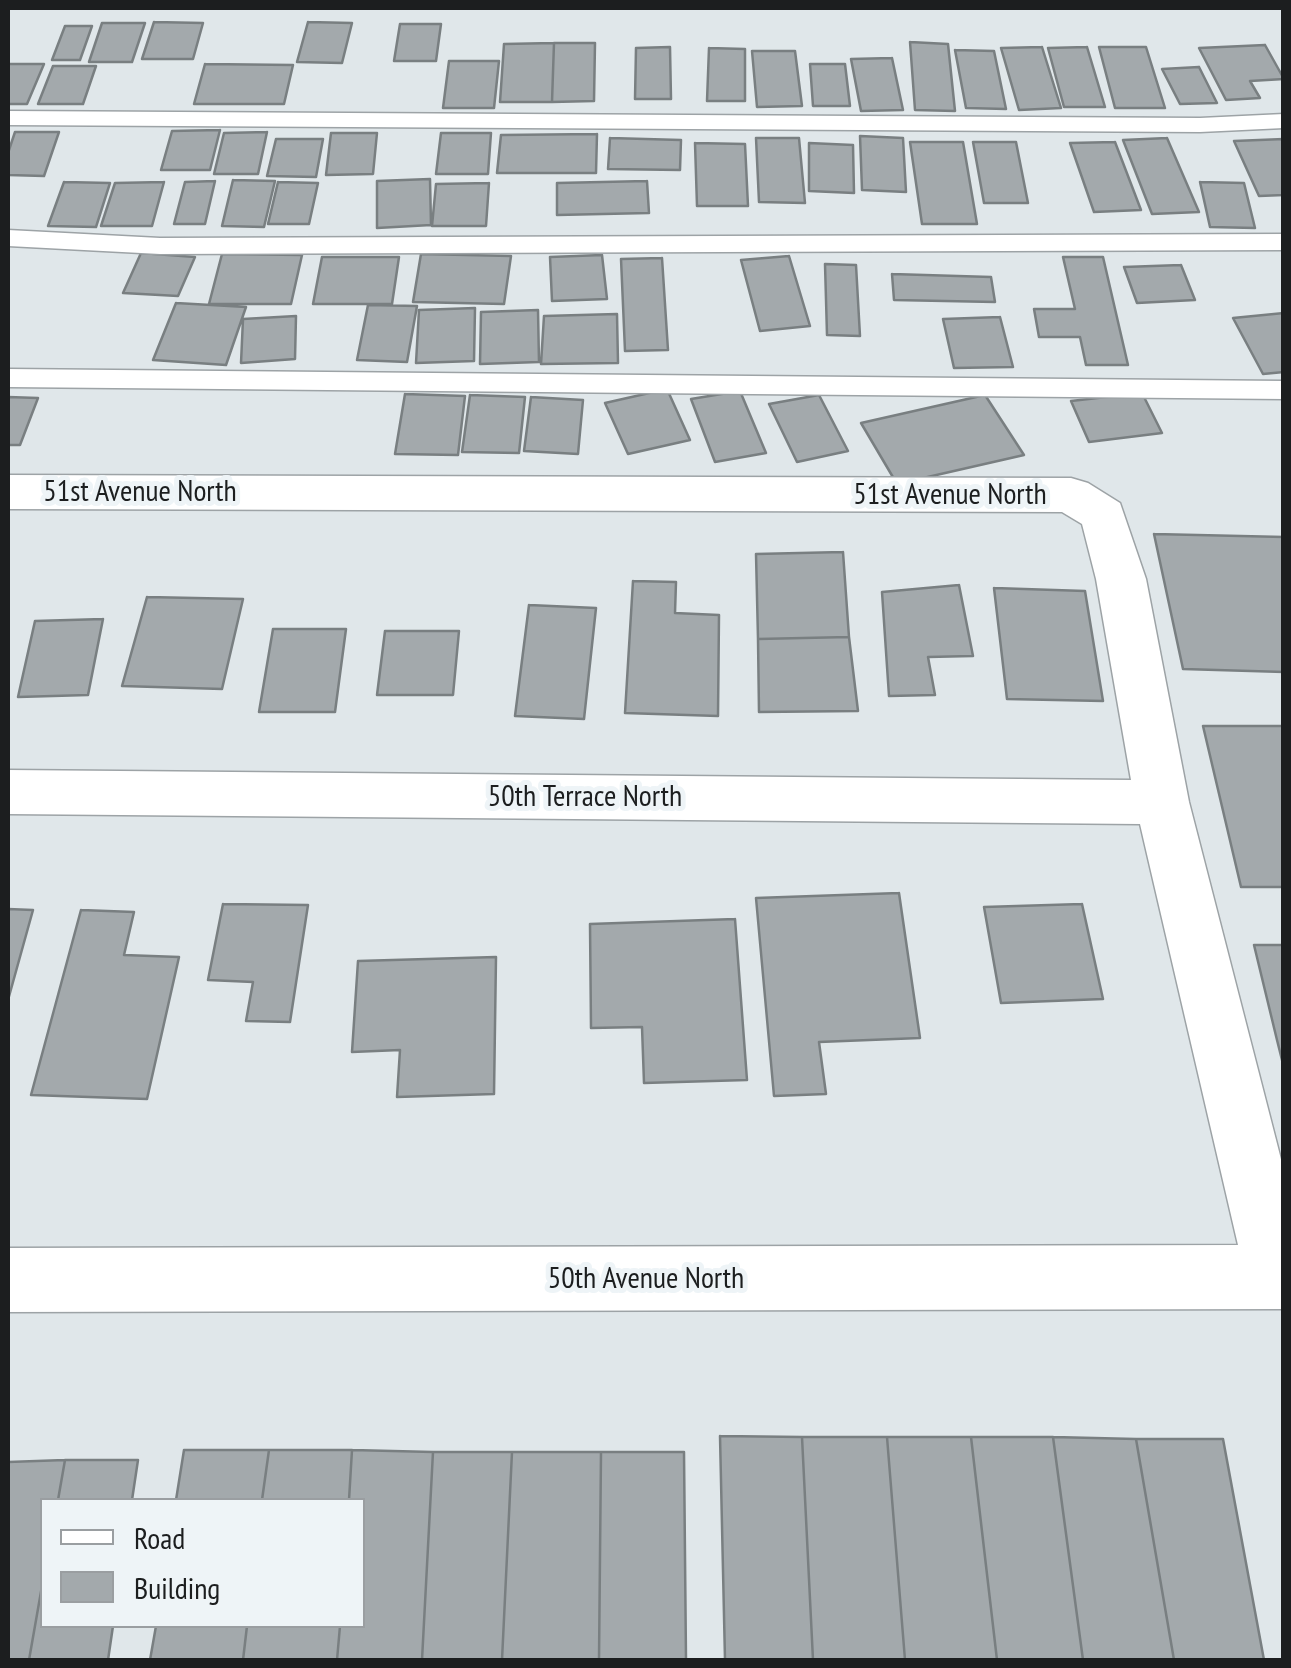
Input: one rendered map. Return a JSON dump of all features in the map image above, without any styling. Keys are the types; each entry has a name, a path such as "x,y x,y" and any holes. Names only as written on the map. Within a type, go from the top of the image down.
{"street":[{"name":"51st Avenue North","path":"8,492 1072,495 1103,515 1121,579 1162,802 1281,1277"},
{"name":"50th Terrace North","path":"8,792 1162,802"},
{"name":"50th Avenue North","path":"8,1280 1281,1277"}],"lane":[{"path":"8,118 1200,125 1284,121"},
{"path":"8,238 160,246 1284,242"},
{"path":"8,378 1284,390"}],"building":[{"path":"154,22 203,23 193,59 142,59"},
{"path":"308,22 352,23 342,63 297,62"},
{"path":"102,23 145,23 132,62 89,62"},
{"path":"400,24 441,24 436,61 394,61"},
{"path":"65,26 92,26 80,60 52,60"},
{"path":"910,42 948,44 955,111 915,110"},
{"path":"554,43 595,43 594,101 552,102"},
{"path":"554,43 552,102 500,102 504,44"},
{"path":"1265,45 1284,79 1250,81 1260,98 1226,100 1199,48"},
{"path":"670,47 671,99 635,99 636,48"},
{"path":"1042,47 1061,108 1019,110 1001,48"},
{"path":"1087,47 1105,107 1064,107 1048,48"},
{"path":"1099,47 1146,47 1165,108 1115,108"},
{"path":"709,48 745,49 745,101 707,101"},
{"path":"955,50 994,51 1006,109 966,108"},
{"path":"752,51 795,51 802,106 757,107"},
{"path":"892,58 903,110 861,111 851,59"},
{"path":"449,61 499,61 494,108 443,108"},
{"path":"8,64 44,64 27,104 8,104"},
{"path":"205,64 293,65 284,104 194,104"},
{"path":"810,64 845,64 850,106 813,106"},
{"path":"53,66 96,66 83,104 38,104"},
{"path":"1199,67 1217,103 1180,104 1162,69"},
{"path":"220,130 210,170 161,170 172,131"},
{"path":"15,132 59,132 44,176 8,175 8,153"},
{"path":"267,132 258,174 214,174 224,133"},
{"path":"331,133 377,133 373,174 326,175"},
{"path":"441,133 491,133 488,174 436,174"},
{"path":"597,134 596,173 497,173 501,135"},
{"path":"860,136 903,138 906,192 862,190"},
{"path":"610,138 681,140 680,170 608,169"},
{"path":"756,138 799,138 805,203 759,202"},
{"path":"1167,138 1199,212 1152,214 1123,140"},
{"path":"276,139 323,139 316,177 267,176"},
{"path":"1284,139 1284,195 1259,196 1234,141"},
{"path":"910,142 963,142 977,224 922,224"},
{"path":"973,142 1016,142 1028,203 984,203"},
{"path":"1115,142 1141,210 1094,212 1070,143"},
{"path":"695,143 745,144 748,206 697,206"},
{"path":"809,143 853,145 854,193 809,191"},
{"path":"430,179 431,225 377,228 377,181"},
{"path":"233,180 275,181 264,227 222,226"},
{"path":"215,181 205,224 174,224 185,182"},
{"path":"647,181 649,213 557,215 557,183"},
{"path":"64,182 110,183 96,227 48,226"},
{"path":"164,182 152,226 101,226 115,183"},
{"path":"278,182 318,183 309,224 268,224"},
{"path":"1200,182 1244,183 1255,228 1210,227"},
{"path":"489,183 486,226 432,226 436,184"},
{"path":"141,253 195,257 178,296 123,293"},
{"path":"222,254 302,255 291,304 209,304"},
{"path":"421,254 511,256 504,304 413,302"},
{"path":"602,255 607,299 552,301 550,257"},
{"path":"789,256 810,326 760,331 741,260"},
{"path":"322,257 399,257 392,304 313,304"},
{"path":"1063,257 1103,257 1128,365 1086,365 1080,337 1039,337 1034,309 1075,309"},
{"path":"662,258 668,350 625,351 621,259"},
{"path":"825,264 856,265 860,336 827,335"},
{"path":"1181,265 1195,300 1137,303 1124,267"},
{"path":"892,274 991,277 995,302 894,300"},
{"path":"176,303 246,307 226,365 153,360"},
{"path":"368,305 417,306 407,362 357,360"},
{"path":"475,308 474,361 416,363 419,310"},
{"path":"538,310 539,362 480,364 481,312"},
{"path":"1284,313 1284,372 1263,374 1233,318"},
{"path":"617,314 618,363 541,364 544,316"},
{"path":"296,316 295,359 241,363 243,319"},
{"path":"1000,317 1013,367 954,368 943,319"},
{"path":"667,389 690,440 628,454 605,403"},
{"path":"740,391 766,453 715,462 691,399"},
{"path":"1142,393 1162,433 1089,442 1071,401"},
{"path":"405,394 465,396 458,455 395,454"},
{"path":"470,395 525,397 519,453 462,452"},
{"path":"819,395 848,451 797,462 769,404"},
{"path":"985,395 1024,455 897,484 861,423"},
{"path":"8,397 38,398 20,445 8,445"},
{"path":"531,397 583,400 578,454 524,451"},
{"path":"1154,534 1284,537 1284,672 1183,669"},
{"path":"843,552 849,637 758,639 756,554"},
{"path":"633,581 676,582 675,613 719,615 718,716 625,713"},
{"path":"959,585 973,656 928,657 935,695 889,696 882,592"},
{"path":"994,588 1085,591 1103,701 1007,699"},
{"path":"147,597 243,599 222,689 122,686"},
{"path":"529,605 596,608 584,719 515,716"},
{"path":"103,619 88,695 18,697 35,621"},
{"path":"273,629 346,629 335,712 259,712"},
{"path":"385,631 459,631 453,695 377,695"},
{"path":"849,637 858,711 759,712 758,639"},
{"path":"1203,726 1284,726 1284,887 1241,887"},
{"path":"899,893 920,1038 819,1042 826,1094 774,1096 756,898"},
{"path":"223,904 308,905 290,1022 246,1021 253,982 208,980"},
{"path":"1082,904 1103,999 1001,1003 984,907"},
{"path":"8,909 33,910 8,1000"},
{"path":"81,910 134,912 124,955 179,957 147,1099 31,1095"},
{"path":"735,919 747,1080 644,1083 642,1027 591,1028 590,924"},
{"path":"1254,945 1284,945 1284,1068 1277,1040"},
{"path":"496,957 494,1094 397,1097 400,1050 352,1052 358,961"},
{"path":"720,1436 802,1437 813,1660 725,1660"},
{"path":"802,1437 887,1437 905,1660 813,1660"},
{"path":"887,1437 971,1437 997,1660 905,1660"},
{"path":"971,1437 1053,1437 1083,1660 997,1660"},
{"path":"1053,1437 1136,1439 1174,1660 1083,1660"},
{"path":"1136,1439 1223,1439 1264,1660 1174,1660"},
{"path":"184,1450 269,1450 262,1498 176,1498"},
{"path":"269,1450 352,1450 349,1498 262,1498"},
{"path":"352,1450 433,1452 422,1660 337,1660 340,1628 365,1628 365,1498 349,1498"},
{"path":"433,1452 512,1452 502,1660 422,1660"},
{"path":"512,1452 601,1452 599,1660 502,1660"},
{"path":"601,1452 684,1452 686,1660 599,1660"},
{"path":"65,1460 138,1460 132,1498 58,1498"},
{"path":"65,1460 58,1498 40,1498 40,1597 29,1660 8,1660 8,1462"},
{"path":"40,1597 40,1628 113,1628 108,1660 29,1660"},
{"path":"156,1628 247,1628 243,1660 150,1660"},
{"path":"247,1628 340,1628 337,1660 243,1660"}]}
